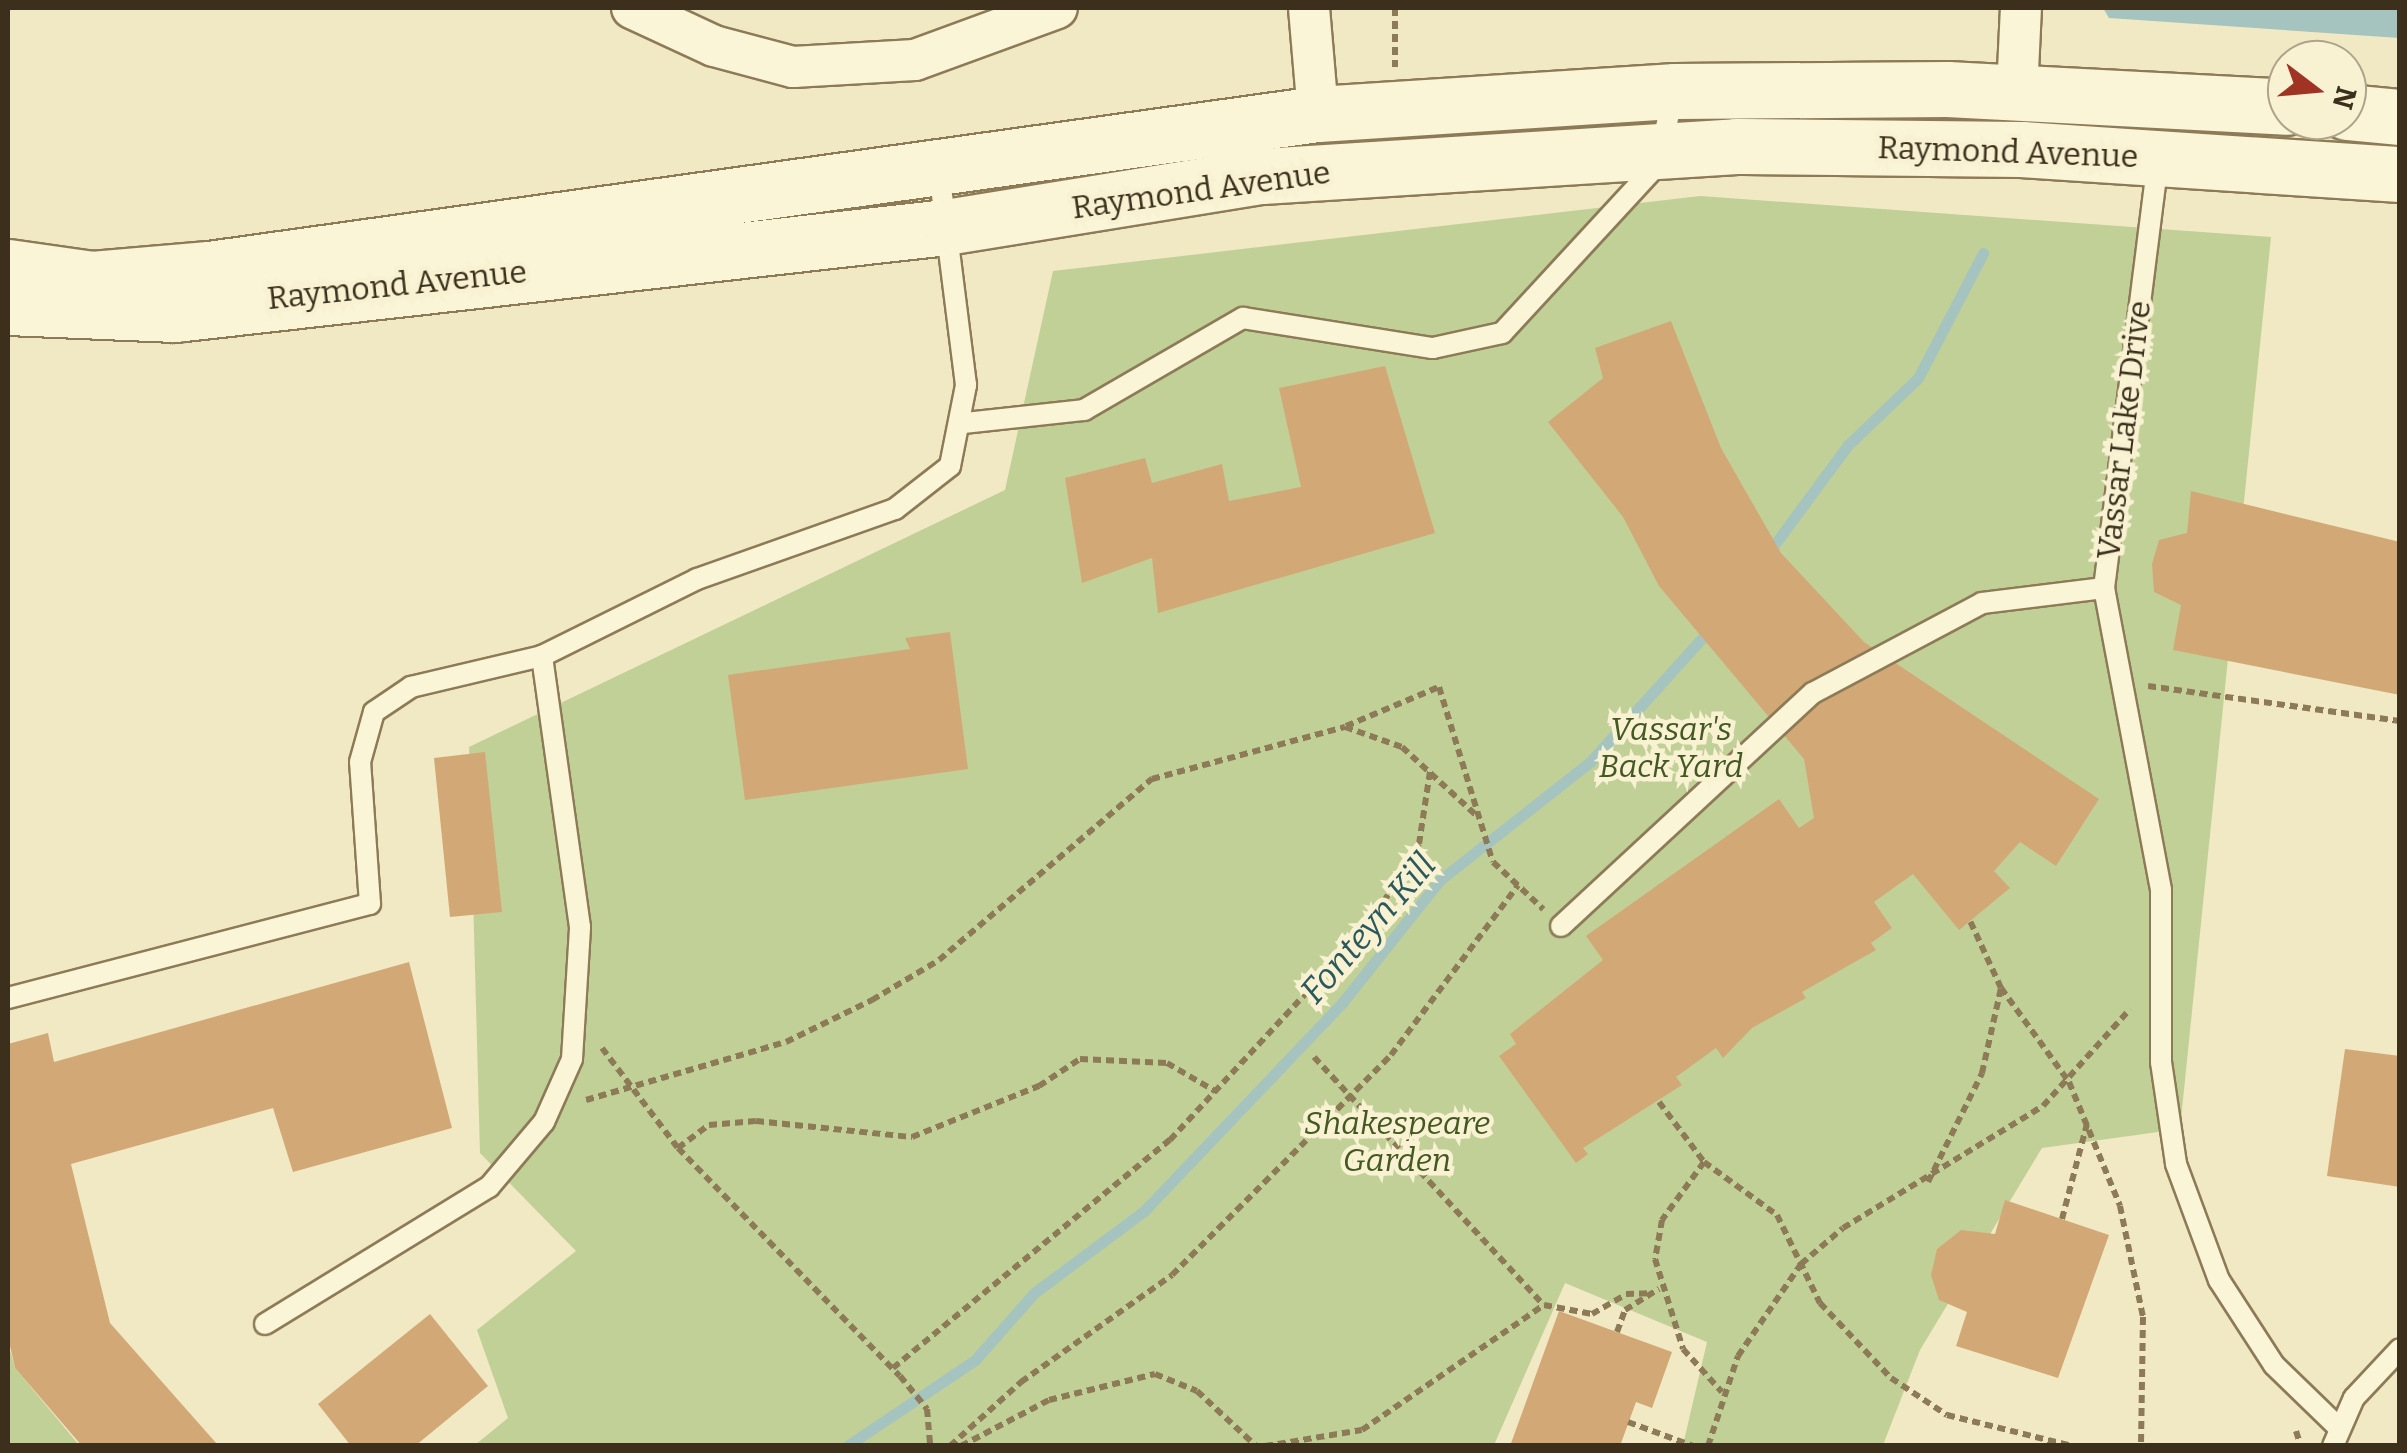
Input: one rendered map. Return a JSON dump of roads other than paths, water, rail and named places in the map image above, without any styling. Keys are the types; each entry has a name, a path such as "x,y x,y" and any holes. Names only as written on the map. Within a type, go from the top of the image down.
{"main road":[{"name":"Raymond Avenue","path":"8,267 92,279 209,269 938,164 1318,114 1674,91 2016,92 2267,106"},
{"path":"2367,114 2400,117"},
{"name":"Raymond Avenue","path":"8,307 175,314 946,227 1262,176 1666,150 2159,157 2400,174"}],"street":[{"path":"632,8 714,46 793,67 915,60 1057,8"},
{"path":"1310,8 1318,114"},
{"path":"2016,92 2021,8"}],"lane":[{"path":"964,424 1084,410 1243,318 1433,348 1502,332 1666,150 1674,91"},
{"name":"Vassar Lake Drive","path":"1561,926 1814,693 1982,603 2104,588 2159,157"},
{"path":"8,998 370,904 360,762 374,712 411,687 542,656 696,579 914,500 950,466 964,424 938,164"},
{"path":"2104,588 2116,681 2162,890 2160,1062 2176,1164 2219,1280 2274,1365 2335,1436 2400,1349"},
{"path":"265,1324 489,1187 544,1122 578,1019 580,927 542,656"}],"water":[{"path":"2103,8 2399,8 2399,38 2109,18"}],"waterway":[{"name":"Fonteyn Kill","path":"1766,556 1847,446 1918,378 1983,253"},
{"name":"Fonteyn Kill","path":"847,1446 975,1360 1034,1293 1144,1211 1342,1003 1440,880 1590,762 1713,626"}],"park label":[{"name":"Vassar's Back Yard","path":"1671,748"},
{"name":"Shakespeare Garden","path":"1397,1142"}]}
